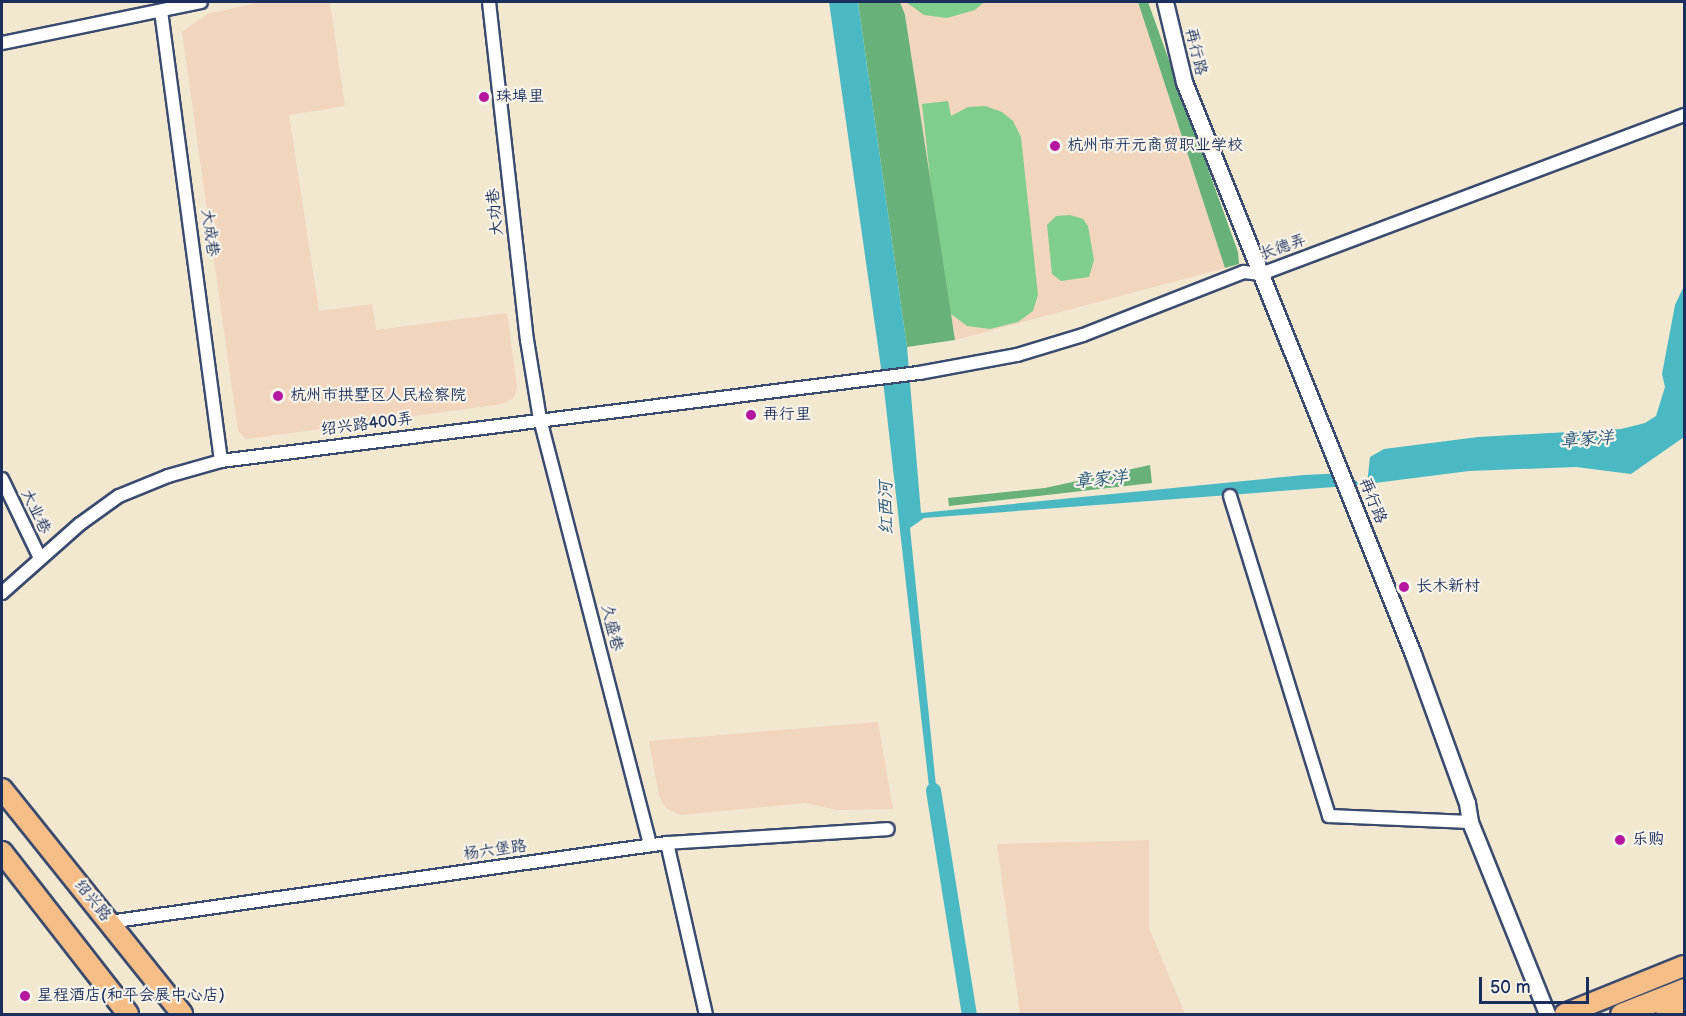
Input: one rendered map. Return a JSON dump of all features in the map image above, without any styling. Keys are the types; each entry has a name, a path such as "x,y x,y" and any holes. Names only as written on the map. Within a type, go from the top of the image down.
{"highway":[{"path":"1621,1014 1684,989"},
{"path":"1666,1014 1684,1007"}],"main road":[{"name":"绍兴路","path":"2,789 182,1014"},
{"path":"2,852 128,1014"},
{"path":"1565,1014 1684,966"}],"street":[{"path":"2,43 201,2"},
{"name":"大功巷","path":"489,2 527,340 540,419"},
{"name":"再行路","path":"1165,2 1184,82 1413,654 1467,803 1470,822 1547,1014"},
{"name":"大成巷","path":"161,10 221,461"},
{"name":"长德弄","path":"848,382 919,373 1017,355 1083,335 1244,272 1261,274 1684,115"},
{"name":"绍兴路400弄","path":"2,593 80,524 119,496 168,476 221,461 848,382"},
{"name":"久盛巷","path":"540,419 650,845"},
{"name":"大业巷","path":"2,479 40,558"},
{"path":"1230,496 1329,816 1470,822"},
{"name":"杨六堡路","path":"109,922 650,845 888,829"},
{"path":"667,843 706,1014"}],"shaded area":[{"path":"262,2 330,2 345,106 289,115 319,311 372,304 376,330 507,313 517,387 514,398 502,404 246,439 238,431 182,32 207,14"},
{"name":"杭州市开元商贸职业学校","path":"900,2 1138,2 1225,268 955,340 905,15"},
{"path":"878,722 893,809 837,810 805,803 680,815 666,808 659,796 649,741"},
{"path":"1149,840 1149,928 1185,1014 1020,1014 997,844"}],"green space":[{"path":"858,2 900,2 905,15 955,340 907,347"},
{"path":"906,2 984,2 975,10 947,18 924,15"},
{"path":"1138,2 1148,2 1238,252 1239,264 1225,268"},
{"path":"948,101 951,116 968,107 985,106 1002,112 1013,121 1021,137 1038,295 1033,311 1018,322 990,329 967,326 951,314 943,295 922,104"},
{"path":"1070,215 1083,219 1088,226 1094,260 1089,277 1061,281 1052,274 1047,225 1056,216"},
{"path":"1150,465 1152,483 949,506 948,498 1045,488"}],"water":[{"path":"829,2 858,2 907,347 921,513 1304,475 1346,473 1361,485 924,518 910,528 938,806 932,813 884,389"},
{"name":"章家洋","path":"1684,286 1684,437 1631,474 1576,467 1469,471 1367,484 1370,457 1384,449 1478,437 1621,429 1645,423 1656,416 1665,387 1662,374 1675,305"}],"waterway":[{"name":"红西河","path":"933,790 969,1014"}],"place":[{"name":"珠埠里","path":"484,97"},
{"name":"杭州市开元商贸职业学校","path":"1055,146"},
{"name":"杭州市拱墅区人民检察院","path":"278,396"},
{"name":"再行里","path":"751,415"},
{"name":"长木新村","path":"1404,587"},
{"name":"乐购","path":"1620,840"},
{"name":"星程酒店(和平会展中心店)","path":"25,996"}]}
